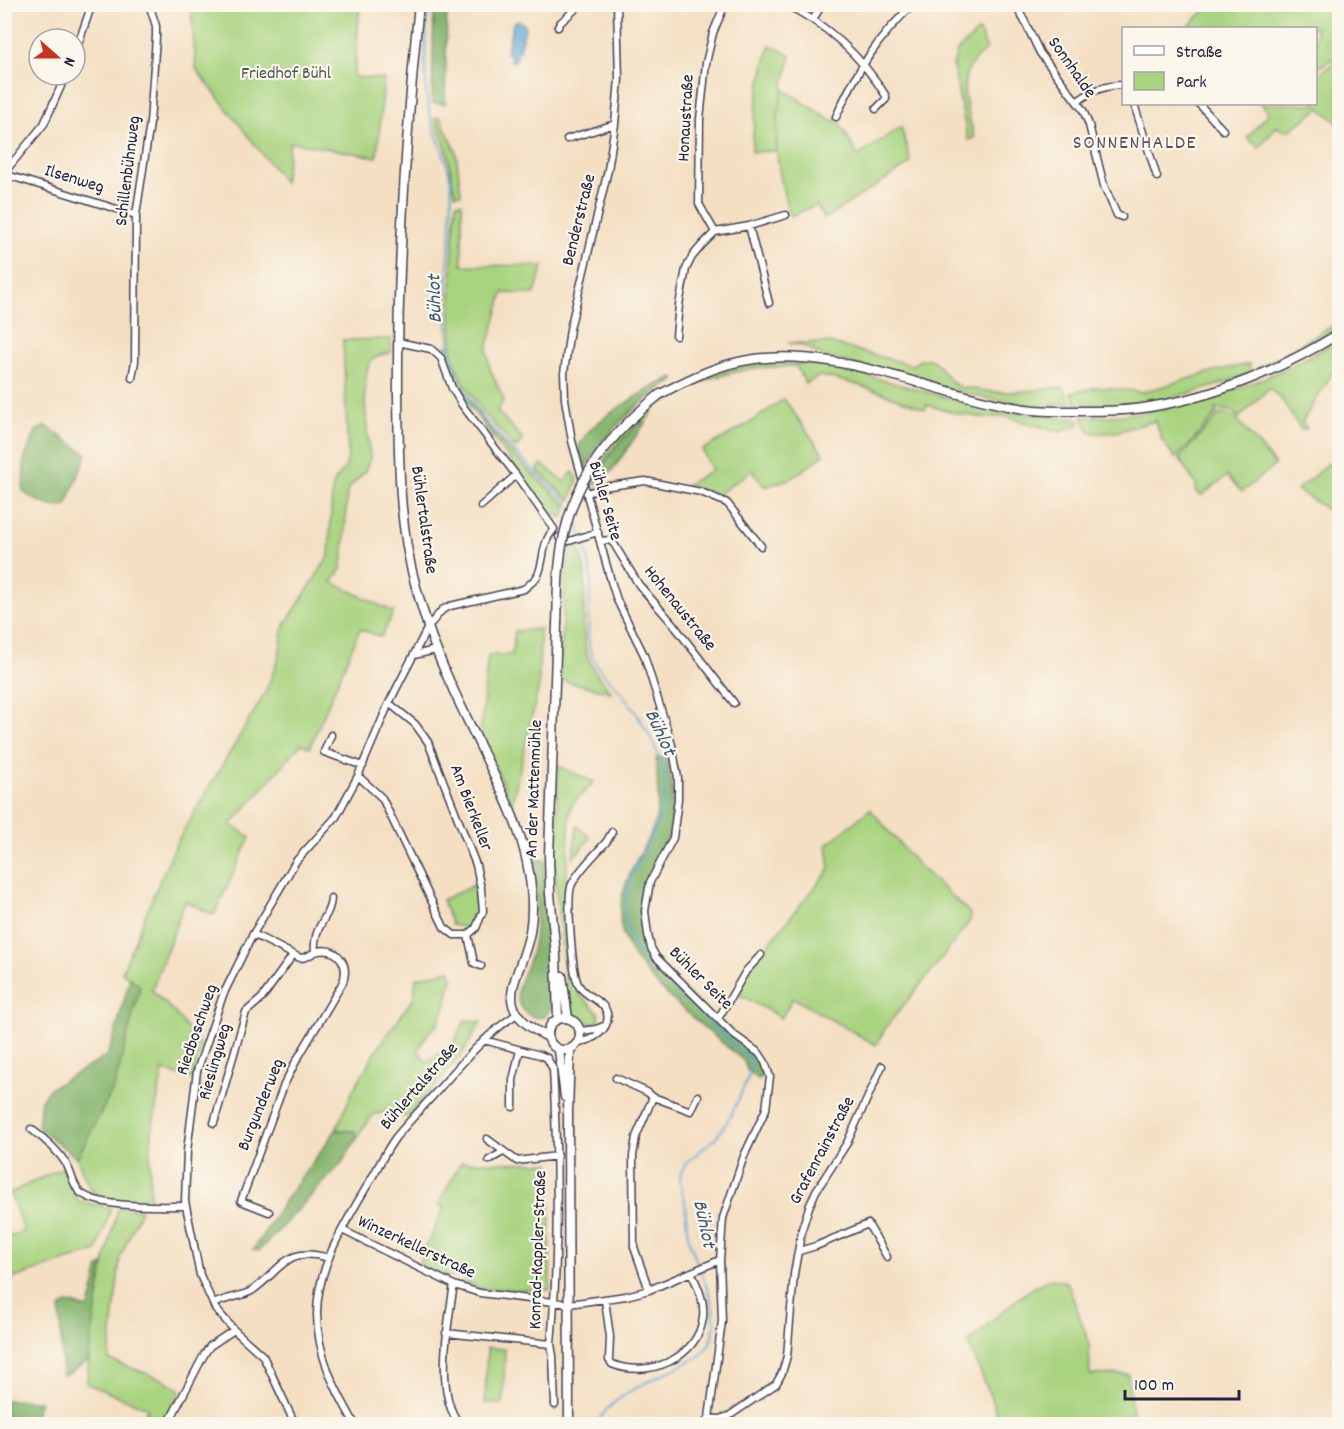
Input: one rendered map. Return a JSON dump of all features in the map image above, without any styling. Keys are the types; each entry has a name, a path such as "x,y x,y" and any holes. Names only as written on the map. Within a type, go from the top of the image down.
{"main road":[{"name":"Bühlertalstraße","path":"418,4 405,178 398,342 400,492 411,566 428,627 436,650 513,816 526,860 532,893 532,912 527,945 511,995 517,1014"},
{"name":"An der Mattenmühle","path":"563,1018 562,976 556,955 549,855 558,569 571,509 583,481 593,462 632,417 659,395 707,372 730,364 760,359 815,358 975,399 1020,408 1050,411 1105,411 1154,407 1224,389 1295,359 1340,333"},
{"path":"517,1014 527,1024 548,1037 559,1050 568,1113"},
{"path":"527,1024 550,1025 563,1018 578,1025 580,1031 578,1042 570,1049 559,1050"},
{"path":"548,1037 550,1025"},
{"path":"569,1425 568,1113 570,1049"}],"street":[{"path":"84,27 92,4"},
{"name":"Schillenbühnweg","path":"132,378 136,335 136,215 150,123 155,57 156,26 149,4"},
{"path":"558,27 581,4"},
{"name":"Benderstraße","path":"572,441 565,399 566,351 579,286 608,170 615,124 619,95 617,4"},
{"name":"Honaustraße","path":"715,232 699,204 700,119 706,63 713,33 725,4"},
{"path":"784,4 813,20 863,63 886,96 886,99 876,109"},
{"path":"813,20 822,4"},
{"path":"836,117 863,63 897,20 914,4"},
{"name":"Sonnhalde","path":"1014,4 1040,53 1077,102 1089,125 1104,186 1117,215 1122,218"},
{"path":"1077,102 1086,95 1101,89 1122,85"},
{"path":"4,173 44,124 61,87"},
{"path":"1134,105 1157,177"},
{"path":"1200,105 1224,130"},
{"path":"567,139 615,124"},
{"name":"Ilsenweg","path":"4,173 136,215"},
{"path":"676,336 686,269 692,257 715,232 749,226 786,215"},
{"path":"749,226 769,303"},
{"path":"398,342 431,349 441,358 452,388 462,405 516,475 482,506"},
{"name":"Bühler Seite","path":"572,441 617,600 644,655 672,745 678,778 673,838 650,882 646,901 645,911 651,948 656,957 734,1035 759,1053 770,1077 766,1109 744,1156 723,1218 720,1260 722,1321 709,1418 704,1425"},
{"name":"Riedboschweg","path":"295,1425 263,1356 234,1330 214,1304 200,1275 186,1206 187,1151 197,1071 224,995 253,934 296,861 336,817 363,766 389,704 428,627 442,610 450,606 524,588 538,575 544,546 554,529 516,475"},
{"path":"588,493 603,487 645,481 702,492 727,502 761,546"},
{"path":"559,537 566,542 598,532"},
{"name":"Hohenaustraße","path":"601,541 610,540 614,544 639,585 673,624 734,703"},
{"path":"414,655 436,650"},
{"name":"Am Bierkeller","path":"389,704 414,724 428,742 476,865 482,888 483,911 476,928 468,935"},
{"path":"331,735 324,752 363,766"},
{"path":"358,776 381,798 444,927 454,935 468,935 474,963 481,966"},
{"path":"578,1042 594,1038 602,1032 608,1015 606,1010 582,990 575,975 569,894 572,883 612,832"},
{"path":"315,952 316,934 331,904 331,898"},
{"path":"253,934 293,955"},
{"name":"Burgunderweg","path":"269,1212 241,1201 284,1085 345,977 345,965 342,958 330,952 315,952 304,958 293,955"},
{"name":"Rieslingweg","path":"214,1123 246,1012 262,998 293,955"},
{"path":"718,1019 746,971 760,955"},
{"name":"Bühlertalstraße","path":"355,1425 334,1388 320,1347 317,1315 319,1292 328,1258 395,1139 484,1040 501,1024 517,1014"},
{"path":"580,1031 604,1026"},
{"name":"Konrad-Kappler-Straße","path":"484,1040 540,1055 547,1058 551,1064 557,1156 555,1303 551,1344 555,1405"},
{"path":"513,1107 513,1080 520,1050"},
{"name":"Grafenrainstraße","path":"709,1418 719,1419 729,1416 776,1384 782,1373 787,1356 791,1302 802,1229 816,1191 847,1143 882,1066"},
{"path":"616,1078 653,1097 691,1112 698,1096"},
{"path":"649,1290 634,1247 633,1156 636,1137 653,1097"},
{"path":"31,1129 57,1151 79,1192 84,1196 114,1204 186,1206"},
{"name":"Konrad-Kappler-Straße","path":"487,1139 502,1152 518,1161 557,1156"},
{"path":"489,1160 502,1152"},
{"path":"799,1251 868,1224 887,1257"},
{"name":"Winzerkellerstraße","path":"342,1230 454,1286 480,1293 555,1303 569,1304 605,1300 649,1290 720,1260"},
{"path":"214,1304 225,1298 253,1290 278,1266 293,1257 310,1254 328,1258"},
{"path":"605,1300 610,1338 609,1360 612,1364 636,1368 659,1365 683,1355 701,1330 704,1318 703,1304 694,1271"},
{"path":"454,1286 446,1333 446,1370 448,1400 460,1425"},
{"path":"168,1425 187,1384 205,1353 210,1346 234,1330"},
{"name":"Konrad-Kappler-Straße","path":"446,1333 551,1344"}],"green space":[{"name":"Friedhof Bühl","path":"191,5 360,5 354,77 384,79 377,157 290,142 284,182 196,69"},
{"path":"434,5 447,5 445,104 432,103"},
{"path":"1210,5 1339,5 1339,55 1317,68 1317,27 1188,27"},
{"path":"979,31 987,49 976,59 965,79 964,89 974,138 968,140 953,66 957,51"},
{"path":"770,45 791,56 780,103 776,151 752,152 758,98"},
{"path":"1339,60 1339,124 1320,108 1290,130 1281,130 1277,126 1259,148 1247,138 1269,113 1262,105 1317,105 1317,75"},
{"path":"783,89 833,122 837,118 858,156 901,127 911,163 824,219 817,205 790,216 781,184 777,153 777,123"},
{"path":"440,117 456,151 461,194 455,194 447,151 435,118"},
{"path":"456,203 462,203 462,265 543,266 535,294 503,293 487,349 490,369 504,400 497,411 523,439 516,448 473,398 455,363 451,335 451,289"},
{"path":"1339,322 1339,327 1284,358 1257,369"},
{"path":"391,339 391,353 374,358 367,371 366,409 370,458 365,471 347,490 344,551 341,569 332,582 394,612 381,637 360,629 310,747 301,744 231,825 250,837 214,915 185,901 152,990 176,1014 201,1047 192,1079 163,1071 150,1153 150,1202 110,1201 91,1189 77,1158 115,1085 140,986 122,972 178,840 264,695 279,658 283,628 329,556 332,491 335,481 346,466 348,456 343,340"},
{"path":"1339,339 1339,363 1302,422 1307,429 1301,430 1282,400 1269,388 1239,418 1231,411 1216,409 1217,413 1175,458 1163,442 1155,421 1112,433 1090,433 1082,417 1149,411 1215,396 1279,371"},
{"path":"788,343 829,343 912,365 927,359 937,364 956,385 993,392 1063,387 1071,404 1038,406 984,398 823,356 804,346"},
{"path":"445,346 449,346 455,371 478,415 512,454 567,506 563,517 551,514 464,399 453,378"},
{"path":"772,362 832,366 977,406 1020,414 1076,418 1079,424 1061,432 1003,416 987,418 959,414 927,405 925,409 873,390 819,376 806,384 796,366 753,368 711,378 655,407 645,423 641,420 597,472 595,471 629,427 670,395 718,373"},
{"path":"1249,364 1250,374 1212,387 1157,400 1098,406 1097,404 1076,404 1071,393 1097,387 1143,392 1215,371"},
{"path":"673,377 675,380 649,397 614,429 585,467 579,449 583,439 592,429 619,407"},
{"path":"784,399 824,455 792,478 765,487 752,470 717,495 686,485 712,470 702,450 748,424"},
{"path":"1226,414 1237,419 1275,465 1242,492 1227,476 1202,495 1197,493 1196,485 1179,458 1219,415"},
{"path":"641,420 645,423 614,468 599,485 591,483 615,448"},
{"path":"46,426 87,454 66,506 55,507 43,503 23,491 24,460 36,431"},
{"path":"1329,463 1339,481 1339,517 1297,490"},
{"path":"542,464 564,482 573,472 578,479 570,500 537,470"},
{"path":"578,546 585,573 584,629 588,657 592,667 611,692 559,680 566,570 571,547"},
{"path":"540,629 539,686 512,803 480,734 488,655 512,655 515,631"},
{"path":"666,757 672,789 671,822 666,843 643,893 641,922 645,942 652,960 754,1056 762,1073 759,1079 747,1070 744,1061 675,1002 642,968 630,951 623,934 620,912 624,890 656,818 658,792 656,758"},
{"path":"558,766 594,782 573,803 570,811 566,887 575,983 579,994 598,1012 599,1020 594,1024 588,1023 573,1012 565,979 555,875"},
{"path":"870,809 917,864 968,911 971,917 931,972 888,1024 876,1045 793,998 781,1018 737,993 746,971 830,869 827,845"},
{"path":"577,826 590,838 573,858"},
{"path":"545,859 544,891 553,1004 545,1017 537,1017 530,1015 521,1007 518,991 531,954 535,931 536,896 532,861"},
{"path":"474,885 479,911 469,928 452,925 442,900"},
{"path":"451,970 452,978 446,1005 437,1025 428,1033 418,1050 426,1061 430,1060 453,1045 465,1020 481,1022 461,1056 408,1117 377,1114 369,1120 358,1137 354,1131 336,1130 353,1090 378,1048 414,997 416,978"},
{"path":"130,978 140,986 115,1085 77,1158 38,1127 41,1100 50,1088 106,1057 113,1041"},
{"path":"336,1130 354,1131 358,1137 341,1164 259,1251 253,1250 285,1200"},
{"path":"461,1162 550,1163 550,1290 482,1289 475,1287 475,1284 465,1284 464,1276 440,1276 418,1265 444,1207 438,1205"},
{"path":"64,1167 78,1201 111,1208 97,1251 5,1281 5,1239 24,1231 10,1193"},
{"path":"118,1208 141,1210 120,1258 109,1360 165,1380 181,1391 166,1421 145,1413 148,1408 87,1384 98,1295"},
{"path":"103,1265 88,1361 68,1374 62,1375 60,1308 69,1303 89,1309 99,1267"},
{"path":"1050,1279 1067,1282 1089,1342 1090,1375 1128,1374 1133,1424 1000,1424 968,1343 1017,1299"},
{"path":"487,1348 505,1349 503,1404 485,1403"},
{"path":"5,1400 40,1401 32,1424 5,1424"}],"water":[{"path":"518,20 526,26 515,62 510,61 511,54 506,53 513,23"}],"waterway":[{"name":"Bühlot","path":"429,4 426,48 427,95 432,122 446,160 451,183 452,209 447,296 448,333 452,359 459,380 484,419 517,455 568,502 569,506"},
{"name":"Bühlot","path":"573,514 589,562 591,588 588,638 592,656 598,667 623,695 642,722 654,744 664,775 662,812 628,888 625,910 627,928 634,945 657,975 748,1057 751,1063 751,1071 722,1129 688,1162 681,1173 680,1183 685,1202 689,1239 711,1300 714,1315 714,1331 709,1345 698,1357 627,1393 604,1412 597,1424"}],"district":[{"name":"SONNENHALDE","path":"1135,144"}]}
